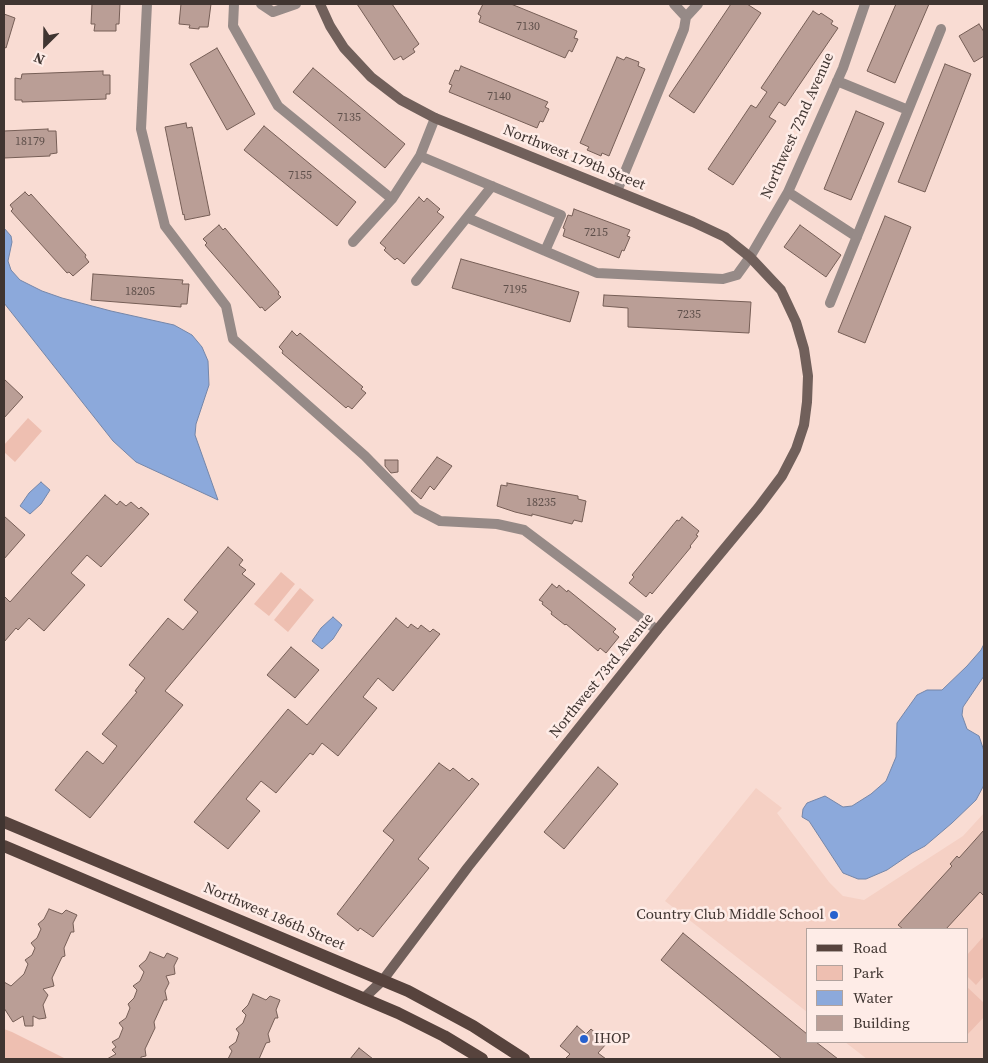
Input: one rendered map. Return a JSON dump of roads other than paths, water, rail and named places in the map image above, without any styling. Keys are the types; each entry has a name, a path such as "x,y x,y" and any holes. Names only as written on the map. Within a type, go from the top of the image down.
{"main road":[{"name":"Northwest 186th Street","path":"4,822 383,980 432,1003 473,1026 524,1059"},
{"path":"4,846 364,998 425,1026 482,1059"}],"street":[{"path":"147,4 141,129 149,162 166,226 226,306 233,339 365,456 417,509 440,521 497,524 524,530 657,630"},
{"path":"234,4 233,26 278,106 392,198"},
{"path":"261,4 273,12 296,4"},
{"name":"Northwest 179th Street","path":"320,4 339,40 371,77 401,100 436,118 725,237 750,257 780,290 796,322 804,349"},
{"path":"674,4 686,17"},
{"path":"617,191 684,29 686,17 698,4"},
{"name":"Northwest 72nd Avenue","path":"468,218 597,273 723,279 737,275 750,257 788,192 837,81 865,4"},
{"path":"830,304 941,28"},
{"path":"837,81 908,110"},
{"path":"353,242 392,198 420,156 436,118"},
{"path":"420,156 561,215 545,252"},
{"path":"416,281 492,186"},
{"path":"788,192 857,237"},
{"name":"Northwest 73rd Avenue","path":"364,998 383,980 468,868 782,476 796,449 804,425 808,376 804,349"}],"water":[{"path":"4,228 11,236 12,242 8,261 11,270 20,280 62,298 174,325 192,335 202,347 208,361 209,385 196,424 195,435 218,500 136,462 113,441 4,303"},
{"path":"41,482 50,490 41,504 30,514 20,506 29,493"},
{"path":"333,617 342,625 333,639 322,649 312,641 321,628"},
{"path":"984,644 984,676 963,707 962,715 967,729 979,736 984,751 984,785 976,800 925,846 887,870 866,879 858,879 843,873 809,821 802,817 803,809 807,803 825,796 843,807 852,806 871,794 886,781 896,757 897,723 917,695 927,690 942,690 967,666"}],"place":[{"name":"Country Club Middle School","path":"834,915"},
{"name":"IHOP","path":"584,1039"}]}
